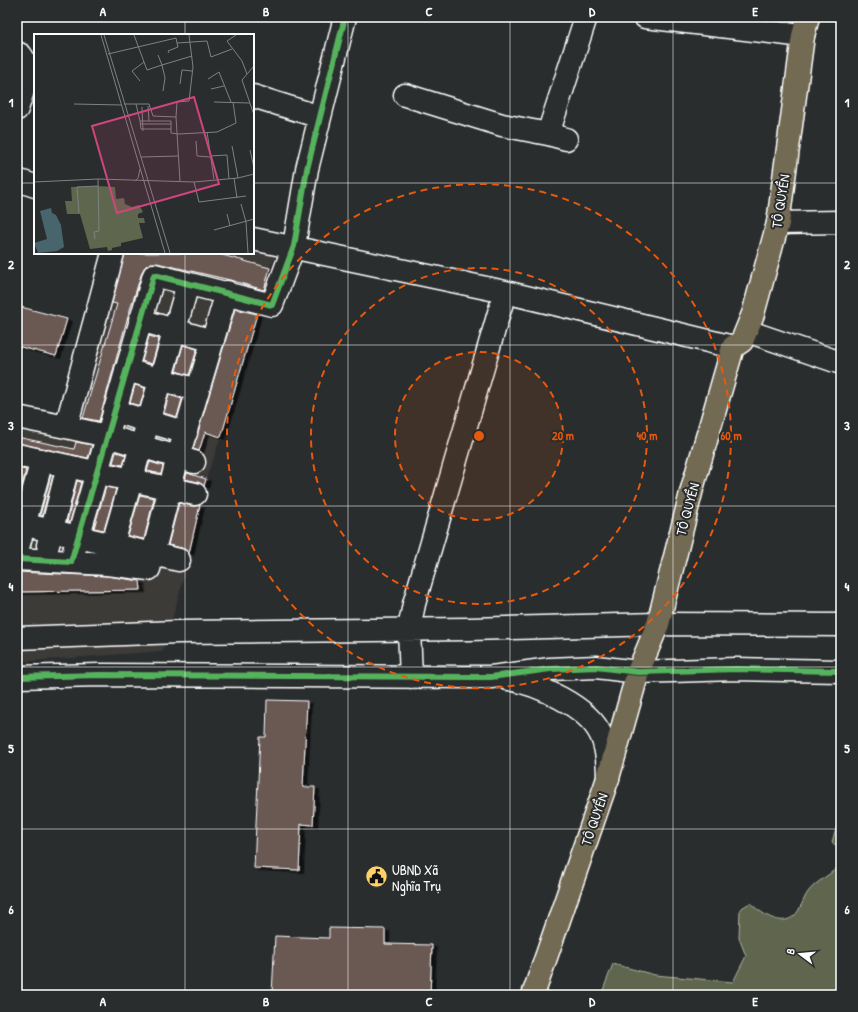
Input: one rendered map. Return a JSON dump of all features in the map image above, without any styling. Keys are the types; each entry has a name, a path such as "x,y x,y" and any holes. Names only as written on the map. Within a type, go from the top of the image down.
{"main road":[{"name":"TÔ QUYỀN","path":"533,995 608,778 638,672 658,624 692,490 733,347 742,341 747,331 778,223 806,26"}],"street":[{"path":"71,562 154,275 227,292 272,305 294,246 307,169 345,17"},
{"path":"405,95 502,125 557,137 586,17"},
{"path":"645,17 806,26"},
{"path":"17,53 21,55 30,69 17,109"},
{"path":"254,96 320,118"},
{"path":"17,180 34,186"},
{"path":"778,223 841,222"},
{"path":"254,239 294,246 505,292 733,347"},
{"path":"66,427 113,254"},
{"path":"110,554 188,284"},
{"path":"21,524 78,537 110,554 149,569 170,488 186,459 186,433 227,292"},
{"path":"411,677 409,628 414,604 505,292"},
{"path":"140,320 213,341"},
{"path":"747,331 841,363"},
{"path":"126,370 198,390"},
{"path":"114,412 186,433"},
{"path":"17,417 107,436 186,459"},
{"path":"17,455 195,494"},
{"path":"17,551 21,524 42,460"},
{"path":"44,560 68,466"},
{"path":"17,559 71,562 110,554"},
{"path":"153,554 179,560"},
{"path":"17,638 186,632 409,628 470,629 658,624 841,625"},
{"path":"17,677 100,675 490,677 550,669 596,668 638,672 736,670 841,671"},
{"path":"490,677 537,687 572,705 591,721 601,734 608,762 608,778"}],"shaded area":[{"path":"254,239 280,245 270,268 221,437 206,479 184,577 163,651 17,662 17,417 66,427 113,254 254,254"}],"green space":[{"path":"841,813 841,850 832,842"},
{"path":"841,863 841,995 601,995 613,964 655,975 733,982 746,956 739,938 740,909 750,903 759,911 777,920 788,919 796,914 808,892"}],"building":[{"path":"125,254 219,254 270,268 264,290 230,280 157,263 151,263 146,266 142,272 128,316 99,421 83,418 117,304 112,303"},
{"path":"17,306 67,319 56,356 17,346"},
{"path":"235,309 257,314 221,437 205,432 199,451 193,449"},
{"path":"149,336 159,339 152,364 142,361"},
{"path":"183,345 197,349 189,375 176,371"},
{"path":"135,385 145,388 140,406 130,403"},
{"path":"169,395 182,399 177,417 164,413"},
{"path":"17,437 74,449 76,442 92,445 88,458 17,443"},
{"path":"116,452 126,455 123,465 113,463"},
{"path":"150,462 163,466 161,474 147,471"},
{"path":"17,468 26,470 17,504"},
{"path":"187,473 206,479 204,486 198,482 185,479"},
{"path":"51,475 53,476 42,516 40,515"},
{"path":"77,481 81,482 70,522 67,522"},
{"path":"106,487 116,489 104,530 94,528"},
{"path":"140,495 154,498 144,539 128,536"},
{"path":"179,503 192,506 200,505 189,553 182,548 168,545"},
{"path":"17,572 106,576 140,581 141,590 17,592"},
{"path":"267,700 307,701 303,787 315,787 313,825 301,824 299,870 254,868 260,737 266,737"},
{"path":"329,928 385,929 385,944 432,945 430,995 272,995 275,936 329,938"}],"cycle path":[{"path":"17,559 71,562 154,275 272,305 294,246 307,169 345,17"},
{"path":"17,677 100,675 491,677 550,669 596,667 638,672 736,669 841,671"}],"place":[{"name":"UBND Xã Nghĩa Trụ","path":"377,877"}]}
